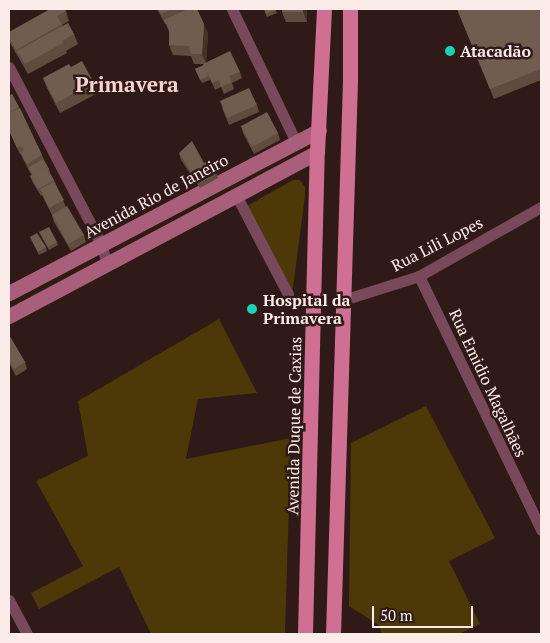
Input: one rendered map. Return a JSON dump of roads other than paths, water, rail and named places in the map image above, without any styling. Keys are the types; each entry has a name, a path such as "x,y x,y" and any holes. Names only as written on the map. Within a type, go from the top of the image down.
{"main road":[{"name":"Avenida Duque de Caxias","path":"304,634 317,152 324,9"},
{"path":"333,634 344,300 350,9"}],"street":[{"path":"232,9 296,142"},
{"path":"9,67 101,244 107,264"},
{"name":"Avenida Rio de Janeiro","path":"9,293 319,130"},
{"path":"9,316 317,152"},
{"path":"236,194 288,294"},
{"name":"Rua Lili Lopes","path":"344,300 419,276 541,208"},
{"name":"Rua Emidio Magalhães","path":"419,276 541,530"},
{"path":"9,600 27,634"}],"place":[{"name":"Atacadão","path":"450,51"},
{"name":"Hospital da Primavera","path":"252,309"}],"district":[{"name":"Primavera","path":"127,84"}]}
